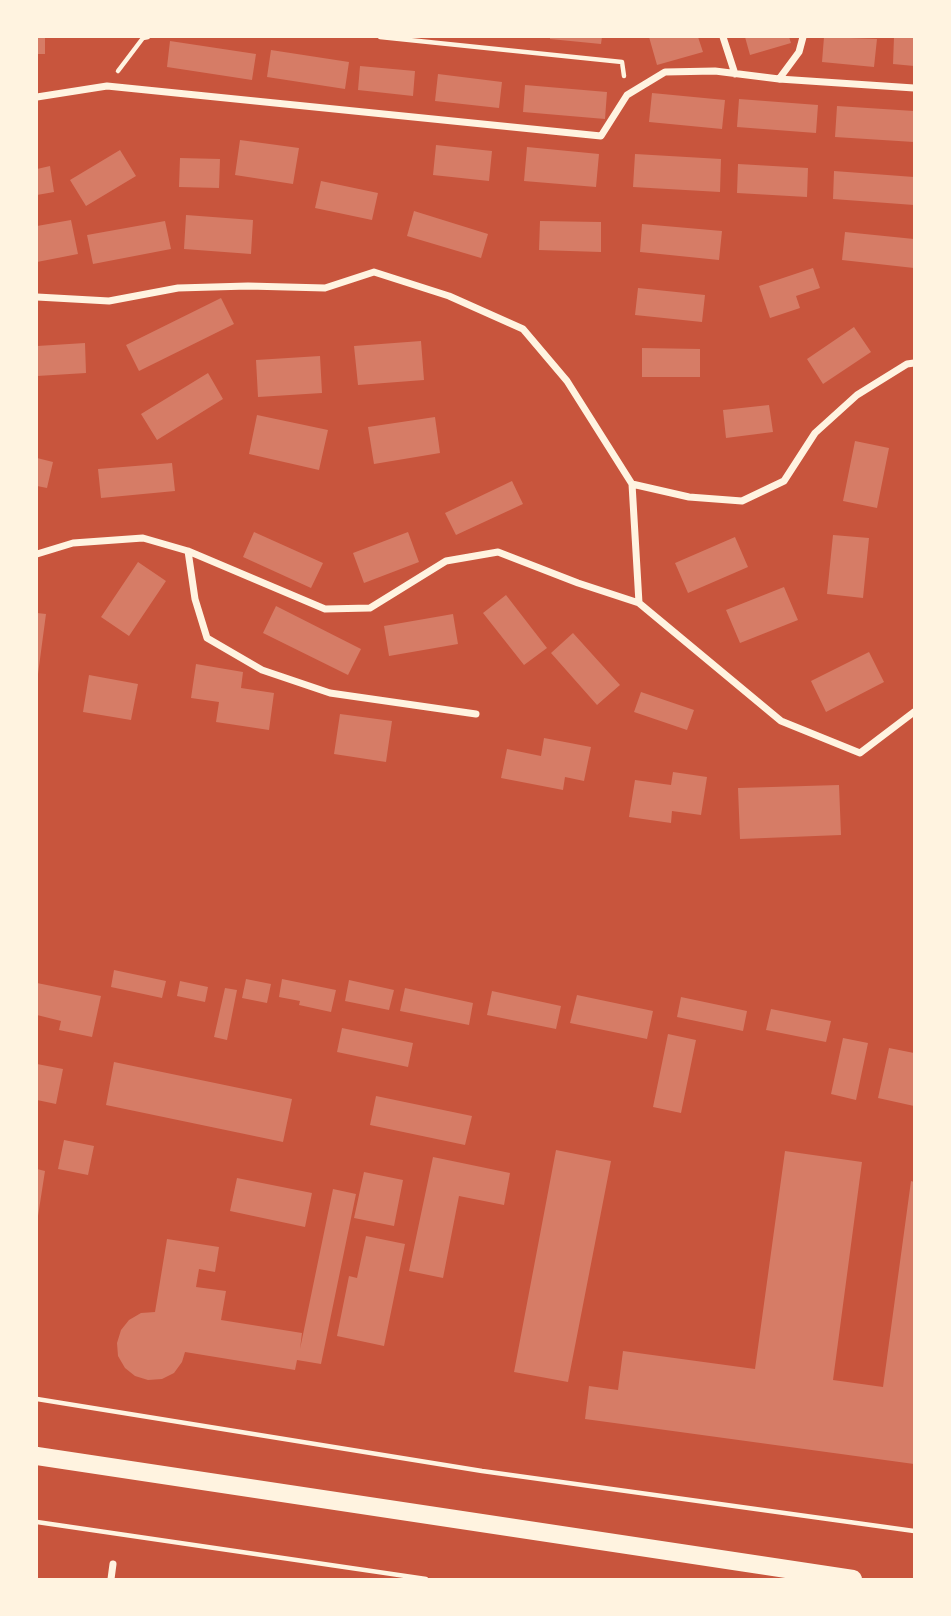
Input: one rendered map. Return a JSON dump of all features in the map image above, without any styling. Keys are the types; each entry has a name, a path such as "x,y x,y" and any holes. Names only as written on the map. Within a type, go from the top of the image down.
{"main road":[{"path":"37,1456 853,1579"}],"street":[{"path":"723,37 735,74"},
{"path":"779,79 799,52 803,37"},
{"path":"37,97 107,86 601,136 627,95 666,72 715,71 779,79 914,88"},
{"path":"37,296 109,301 178,288 325,288 374,272 449,296 523,329 567,381 632,484 639,603"},
{"path":"632,484 689,497 742,501 784,481 815,433 857,395 907,364 914,363"},
{"path":"37,554 73,543 143,538 188,551 325,609 370,608 446,561 498,552 639,603 781,721 860,753 914,712"},
{"path":"188,551 195,599 207,638 262,670 330,694 476,715"},
{"path":"111,1579 113,1564"}],"path":[{"path":"107,86 143,38 148,37"},
{"path":"380,37 622,62 627,95"},
{"path":"37,1398 482,1471 914,1531"},
{"path":"37,1522 426,1579"}],"building":[{"path":"37,37 45,37 45,54 37,54"},
{"path":"550,37 602,37 601,44"},
{"path":"649,37 698,37 703,52 657,65"},
{"path":"745,37 789,37 791,43 750,55"},
{"path":"824,37 877,39 874,67 822,62"},
{"path":"894,37 914,38 914,66 893,64"},
{"path":"170,41 256,54 252,80 167,67"},
{"path":"271,50 349,62 345,89 267,77"},
{"path":"360,66 415,71 413,96 358,90"},
{"path":"438,74 502,82 499,108 435,101"},
{"path":"525,85 607,92 605,119 523,112"},
{"path":"652,93 725,100 722,129 649,122"},
{"path":"739,99 818,105 816,133 737,127"},
{"path":"837,106 914,111 914,142 835,137"},
{"path":"240,140 299,148 293,184 235,175"},
{"path":"436,145 492,151 489,181 433,175"},
{"path":"527,147 599,154 596,187 524,181"},
{"path":"120,150 136,176 86,206 70,180"},
{"path":"635,154 721,159 720,192 633,187"},
{"path":"180,158 220,159 219,188 179,187"},
{"path":"738,164 808,168 807,197 737,193"},
{"path":"50,166 54,192 37,195 37,169"},
{"path":"834,171 914,177 914,205 833,199"},
{"path":"321,181 378,193 372,220 315,208"},
{"path":"414,211 488,234 481,258 407,236"},
{"path":"186,215 253,220 251,254 184,249"},
{"path":"71,220 78,254 37,262 37,226"},
{"path":"165,221 171,249 93,264 87,235"},
{"path":"540,221 601,222 601,252 539,250"},
{"path":"642,224 722,231 719,260 640,252"},
{"path":"845,232 914,239 914,268 842,260"},
{"path":"813,268 820,288 796,296 800,308 770,318 759,286"},
{"path":"638,288 705,295 702,322 635,315"},
{"path":"221,298 234,324 139,371 126,345"},
{"path":"854,327 871,352 823,384 807,359"},
{"path":"421,341 424,380 358,385 354,346"},
{"path":"85,343 86,373 37,376 37,346"},
{"path":"642,348 700,349 700,377 642,377"},
{"path":"320,356 322,393 258,397 256,360"},
{"path":"208,373 223,399 157,440 141,414"},
{"path":"769,405 773,432 726,438 723,410"},
{"path":"257,415 328,430 319,470 249,454"},
{"path":"435,417 440,453 374,464 368,427"},
{"path":"855,441 889,448 877,508 843,501"},
{"path":"37,458 53,462 47,488 37,486"},
{"path":"172,463 175,491 101,498 98,469"},
{"path":"512,481 523,504 456,535 445,513"},
{"path":"254,532 323,563 311,588 243,557"},
{"path":"408,532 419,562 364,583 353,553"},
{"path":"833,535 869,538 863,598 827,594"},
{"path":"735,537 748,567 688,593 675,563"},
{"path":"138,562 166,581 129,636 101,617"},
{"path":"784,587 798,620 740,643 726,610"},
{"path":"506,595 547,648 524,665 483,613"},
{"path":"276,606 361,649 348,675 263,633"},
{"path":"37,613 46,614 38,674 37,674"},
{"path":"453,614 458,644 389,656 384,626"},
{"path":"573,633 620,685 597,705 551,653"},
{"path":"869,652 884,682 826,712 811,681"},
{"path":"196,664 243,672 241,688 274,693 269,730 216,722 219,702 191,698"},
{"path":"89,675 138,684 131,720 83,712"},
{"path":"641,692 694,710 687,730 634,712"},
{"path":"340,714 392,721 386,762 334,754"},
{"path":"544,738 591,747 584,781 565,777 563,790 501,778 507,749 541,756"},
{"path":"673,772 707,777 701,815 672,811 671,823 629,817 635,780 671,785"},
{"path":"839,785 841,835 740,839 738,788"},
{"path":"114,970 166,981 162,998 111,987"},
{"path":"246,979 271,984 267,1003 242,998"},
{"path":"282,979 336,990 331,1012 299,1005 300,1001 279,997"},
{"path":"349,980 394,990 389,1010 345,1001"},
{"path":"180,981 208,987 205,1002 177,996"},
{"path":"37,983 101,996 92,1037 59,1030 61,1021 37,1015"},
{"path":"225,988 237,990 227,1040 214,1037"},
{"path":"405,988 473,1003 469,1025 400,1011"},
{"path":"492,991 561,1006 556,1029 487,1015"},
{"path":"577,995 653,1011 647,1039 570,1023"},
{"path":"681,997 747,1011 743,1031 677,1017"},
{"path":"771,1009 831,1021 826,1042 766,1030"},
{"path":"342,1028 413,1043 408,1067 337,1052"},
{"path":"668,1034 696,1040 681,1113 653,1107"},
{"path":"843,1038 868,1043 856,1100 831,1094"},
{"path":"889,1048 914,1053 914,1106 878,1098"},
{"path":"114,1062 292,1099 283,1142 106,1105"},
{"path":"37,1064 63,1069 56,1104 37,1100"},
{"path":"376,1096 472,1116 465,1145 370,1125"},
{"path":"64,1140 94,1146 88,1175 58,1169"},
{"path":"556,1150 611,1161 568,1382 514,1372"},
{"path":"785,1151 862,1162 833,1380 883,1387 911,1181 914,1182 914,1464 585,1419 589,1386 618,1390 623,1351 755,1369"},
{"path":"433,1157 510,1173 504,1205 459,1196 443,1278 409,1271"},
{"path":"37,1169 45,1171 38,1216 37,1216"},
{"path":"364,1172 403,1180 394,1226 354,1218"},
{"path":"237,1178 312,1193 305,1227 230,1211"},
{"path":"333,1189 356,1194 321,1364 297,1360 295,1370 185,1352 174,1373 162,1379 148,1380 135,1376 125,1368 118,1356 117,1343 121,1330 129,1320 141,1313 155,1312 167,1239 219,1247 215,1272 199,1269 196,1287 226,1291 221,1320 302,1333 300,1349"},
{"path":"366,1236 405,1244 384,1346 337,1336 349,1276 357,1278"}]}
